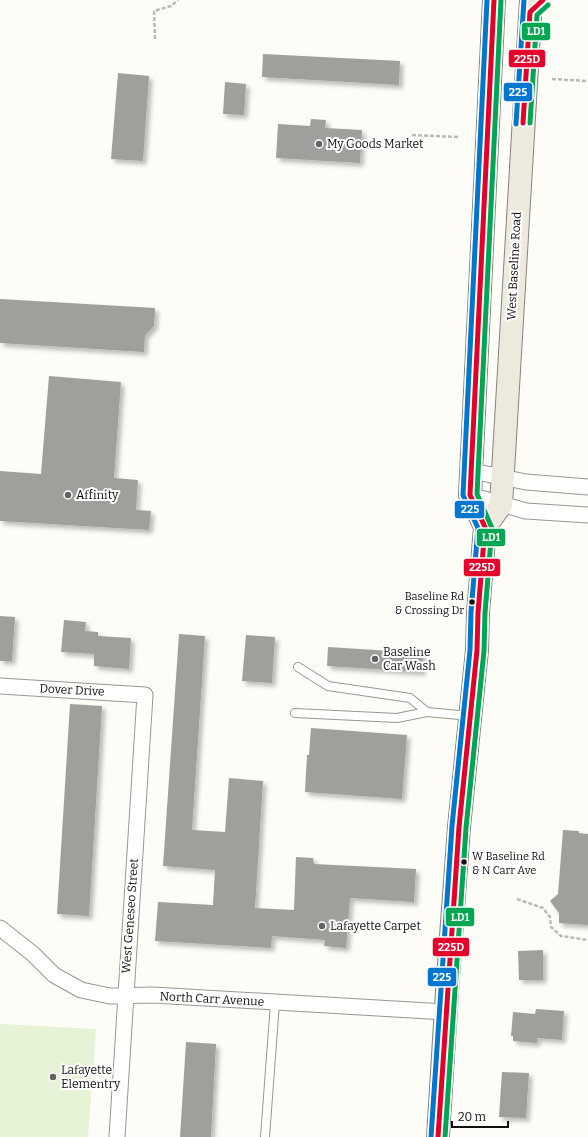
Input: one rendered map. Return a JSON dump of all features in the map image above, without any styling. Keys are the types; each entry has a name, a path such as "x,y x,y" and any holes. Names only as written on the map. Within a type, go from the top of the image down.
{"main road":[{"path":"438,1137 459,827 477,650 478,613 485,527 470,495 494,9 482,0"},
{"name":"West Baseline Road","path":"501,505 520,166 534,4"},
{"path":"485,527 501,505"}],"street":[{"path":"472,470 502,478 526,482 588,487"},
{"path":"470,495 526,511 588,515"},
{"name":"Dover Drive","path":"0,686 145,695"},
{"name":"West Geneseo Street","path":"117,1137 145,695"},
{"name":"North Carr Avenue","path":"0,928 33,954 54,975 81,990 110,996 153,996 446,1012"}],"lane":[{"path":"298,667 328,686 410,698 427,712"},
{"path":"295,713 397,718 427,712 471,716"},
{"path":"265,1137 275,1003"}],"path":[{"path":"154,39 154,11 170,6 178,0"},
{"path":"552,79 588,81"},
{"path":"412,135 458,137"},
{"path":"517,899 543,908 550,917 552,928 561,936 588,940"}],"green space":[{"name":"Lafayette Elementry","path":"0,1024 96,1029 88,1137 0,1137"}],"building":[{"path":"263,54 400,61 399,85 262,77"},
{"path":"118,73 149,76 143,161 111,159"},
{"path":"225,82 246,84 244,115 223,114"},
{"name":"My Goods Market","path":"311,119 326,120 325,128 362,130 360,163 276,158 278,124 310,126"},
{"path":"0,299 155,308 154,326 145,335 144,352 0,343"},
{"path":"49,376 121,382 114,478 138,480 136,510 151,511 149,530 0,521 0,471 41,474"},
{"path":"0,616 15,617 12,661 0,661"},
{"path":"64,620 86,622 85,631 98,632 98,636 131,638 129,669 94,666 94,654 61,652"},
{"path":"179,634 205,636 192,830 225,832 229,778 263,781 255,908 294,910 296,857 313,858 314,864 416,869 414,902 350,898 346,948 324,946 325,940 272,936 271,948 155,941 158,902 213,905 215,870 163,866"},
{"path":"246,635 275,637 272,683 242,681"},
{"name":"Baseline Car Wash","path":"328,647 423,653 422,672 327,666"},
{"path":"70,704 102,706 89,916 57,914"},
{"path":"311,728 407,735 402,799 305,792 307,755 309,755"},
{"path":"563,830 579,831 579,833 588,834 588,925 559,923 559,913 550,901 558,894"},
{"path":"543,950 543,980 519,980 518,951"},
{"path":"536,1009 564,1011 562,1040 537,1038 537,1043 513,1041 513,1036 511,1036 513,1012 535,1014"},
{"path":"186,1042 216,1044 211,1137 180,1137"},
{"path":"502,1072 529,1073 526,1118 499,1117"}],"transit line":[{"name":"225","path":"431,1137 452,826 470,650 471,612 478,528 463,495 487,0"},
{"name":"225D","path":"438,1137 459,827 477,650 478,613 485,527 470,495 494,0"},
{"name":"LD1","path":"445,1137 466,828 484,651 485,613 492,528 477,494 501,0"},
{"name":"225","path":"516,124 524,0"},
{"name":"225D","path":"523,123 530,12 543,0"},
{"name":"LD1","path":"530,123 537,15 548,5"}],"place":[{"name":"My Goods Market","path":"319,144"},
{"name":"Affinity","path":"68,495"},
{"name":"Baseline Rd & Crossing Dr","path":"472,602"},
{"name":"Baseline Car Wash","path":"375,659"},
{"name":"W Baseline Rd & N Carr Ave","path":"464,862"},
{"name":"Lafayette Carpet","path":"322,926"},
{"name":"Lafayette Elementry","path":"53,1077"}]}
